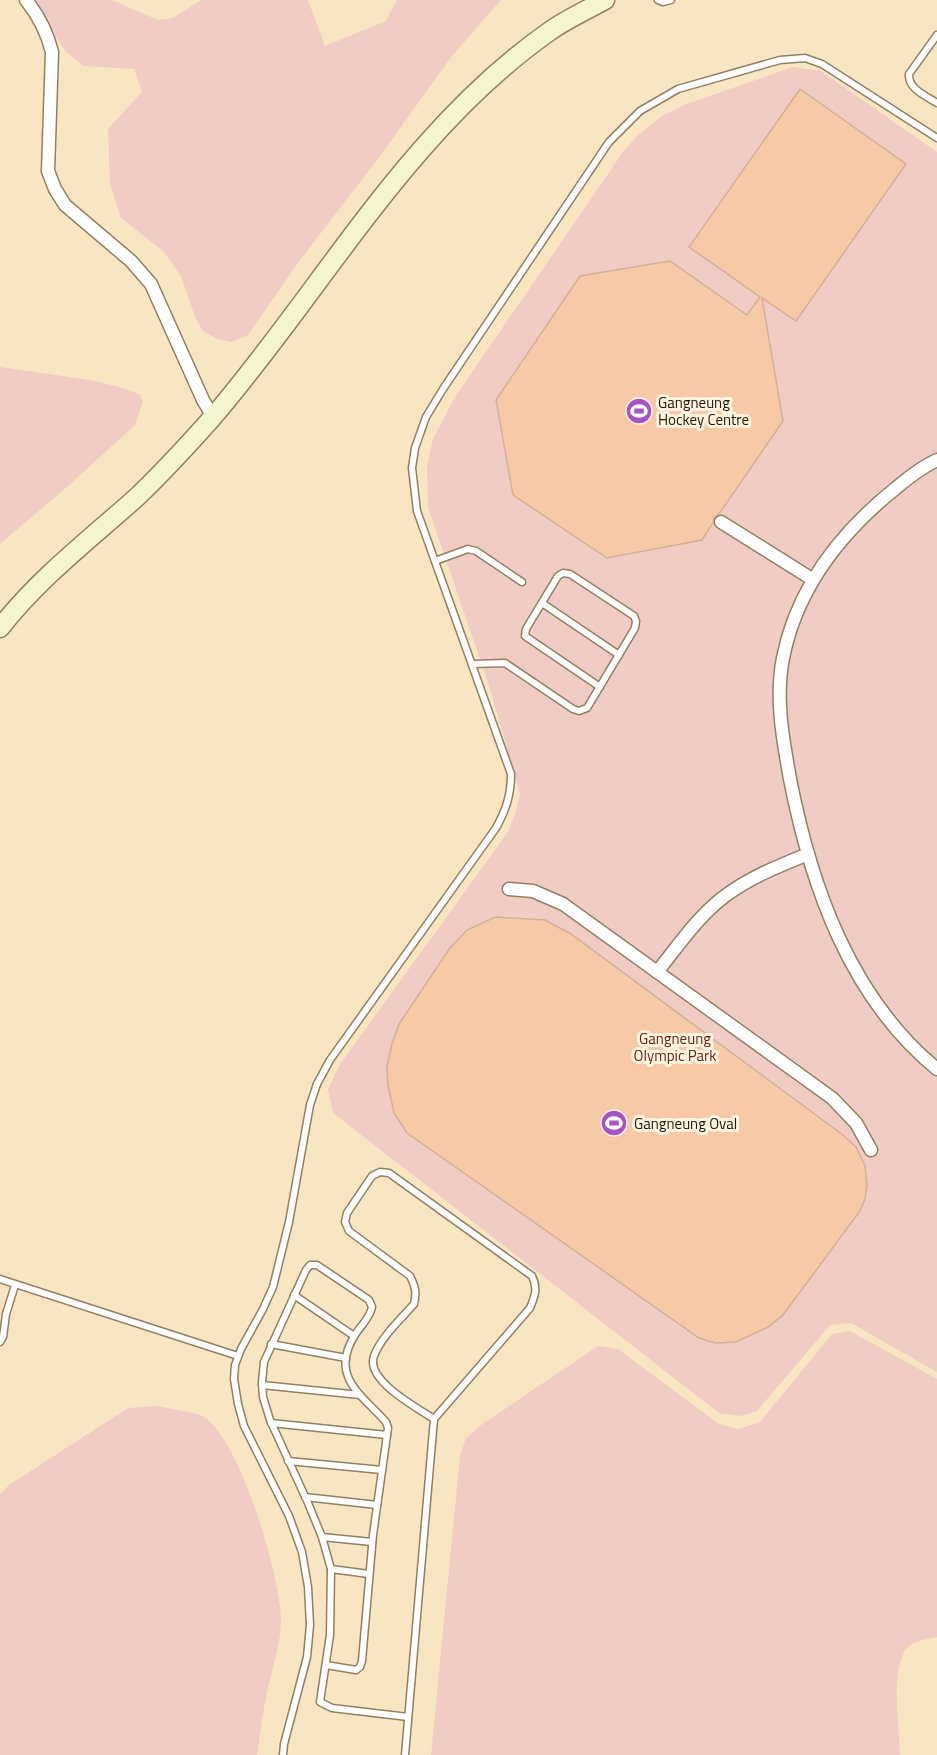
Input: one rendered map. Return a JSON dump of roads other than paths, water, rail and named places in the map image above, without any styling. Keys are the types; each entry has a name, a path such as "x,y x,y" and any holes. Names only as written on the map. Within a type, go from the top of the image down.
{"street":[{"path":"26,0 47,33 52,52 48,171 56,189 65,205 131,261 151,284 203,400 213,417"},
{"path":"0,628 52,572 139,494 213,417 395,181 432,137 516,58 551,31 605,0"},
{"path":"937,460 924,466 879,501 842,537 812,579 792,621 783,660 779,700 786,756 800,829 835,931 864,986 903,1036 937,1069"},
{"path":"721,522 812,579"},
{"path":"657,972 689,932 724,897 762,873 808,854"},
{"path":"509,889 533,891 563,904 832,1098 856,1123 871,1150"}],"lane":[{"path":"658,0 663,2 671,0"},
{"path":"937,34 909,75 908,81 912,87 937,103"},
{"path":"283,1755 307,1657 310,1625 308,1587 302,1552 289,1516 244,1426 234,1379 238,1356 263,1309 278,1269 289,1222 306,1121 317,1084 330,1060 496,828 506,810 511,792 511,774 417,511 412,468 415,448 426,417 442,389 609,142 640,111 678,89 780,60 805,58 822,64 937,138"},
{"path":"435,561 468,549 476,551 522,582"},
{"path":"472,664 505,663 573,709 579,711 587,708 600,687 635,628 636,621 634,616 570,574 563,573 558,576 526,628 525,636 600,687"},
{"path":"542,603 619,655"},
{"path":"405,1755 434,1419 530,1308 535,1297 536,1285 532,1276 513,1262 389,1173 380,1172 372,1176 347,1213 345,1222 349,1231 410,1276 415,1285 416,1295 414,1304 379,1346 373,1358 372,1368 379,1380 434,1419"},
{"path":"326,1665 356,1670 360,1668 372,1542 387,1435 386,1422 350,1384 346,1374 346,1358 354,1336 371,1313 372,1307 369,1300 317,1265 310,1265 271,1344 264,1362 262,1385 271,1423 322,1537 331,1569 326,1665 320,1702 326,1706 408,1717"},
{"path":"0,1279 238,1356"},
{"path":"0,1342 15,1285"},
{"path":"294,1295 354,1336"},
{"path":"271,1344 346,1358"},
{"path":"262,1385 360,1395"},
{"path":"271,1423 387,1435"},
{"path":"288,1461 382,1470"},
{"path":"305,1497 377,1505"},
{"path":"322,1537 372,1542"},
{"path":"331,1569 369,1574"}],"place":[{"name":"Gangneung Hockey Centre","path":"639,411"},
{"name":"Gangneung Oval","path":"614,1123"}],"park label":[{"name":"Gangneung Olympic Park","path":"675,1046"}]}
